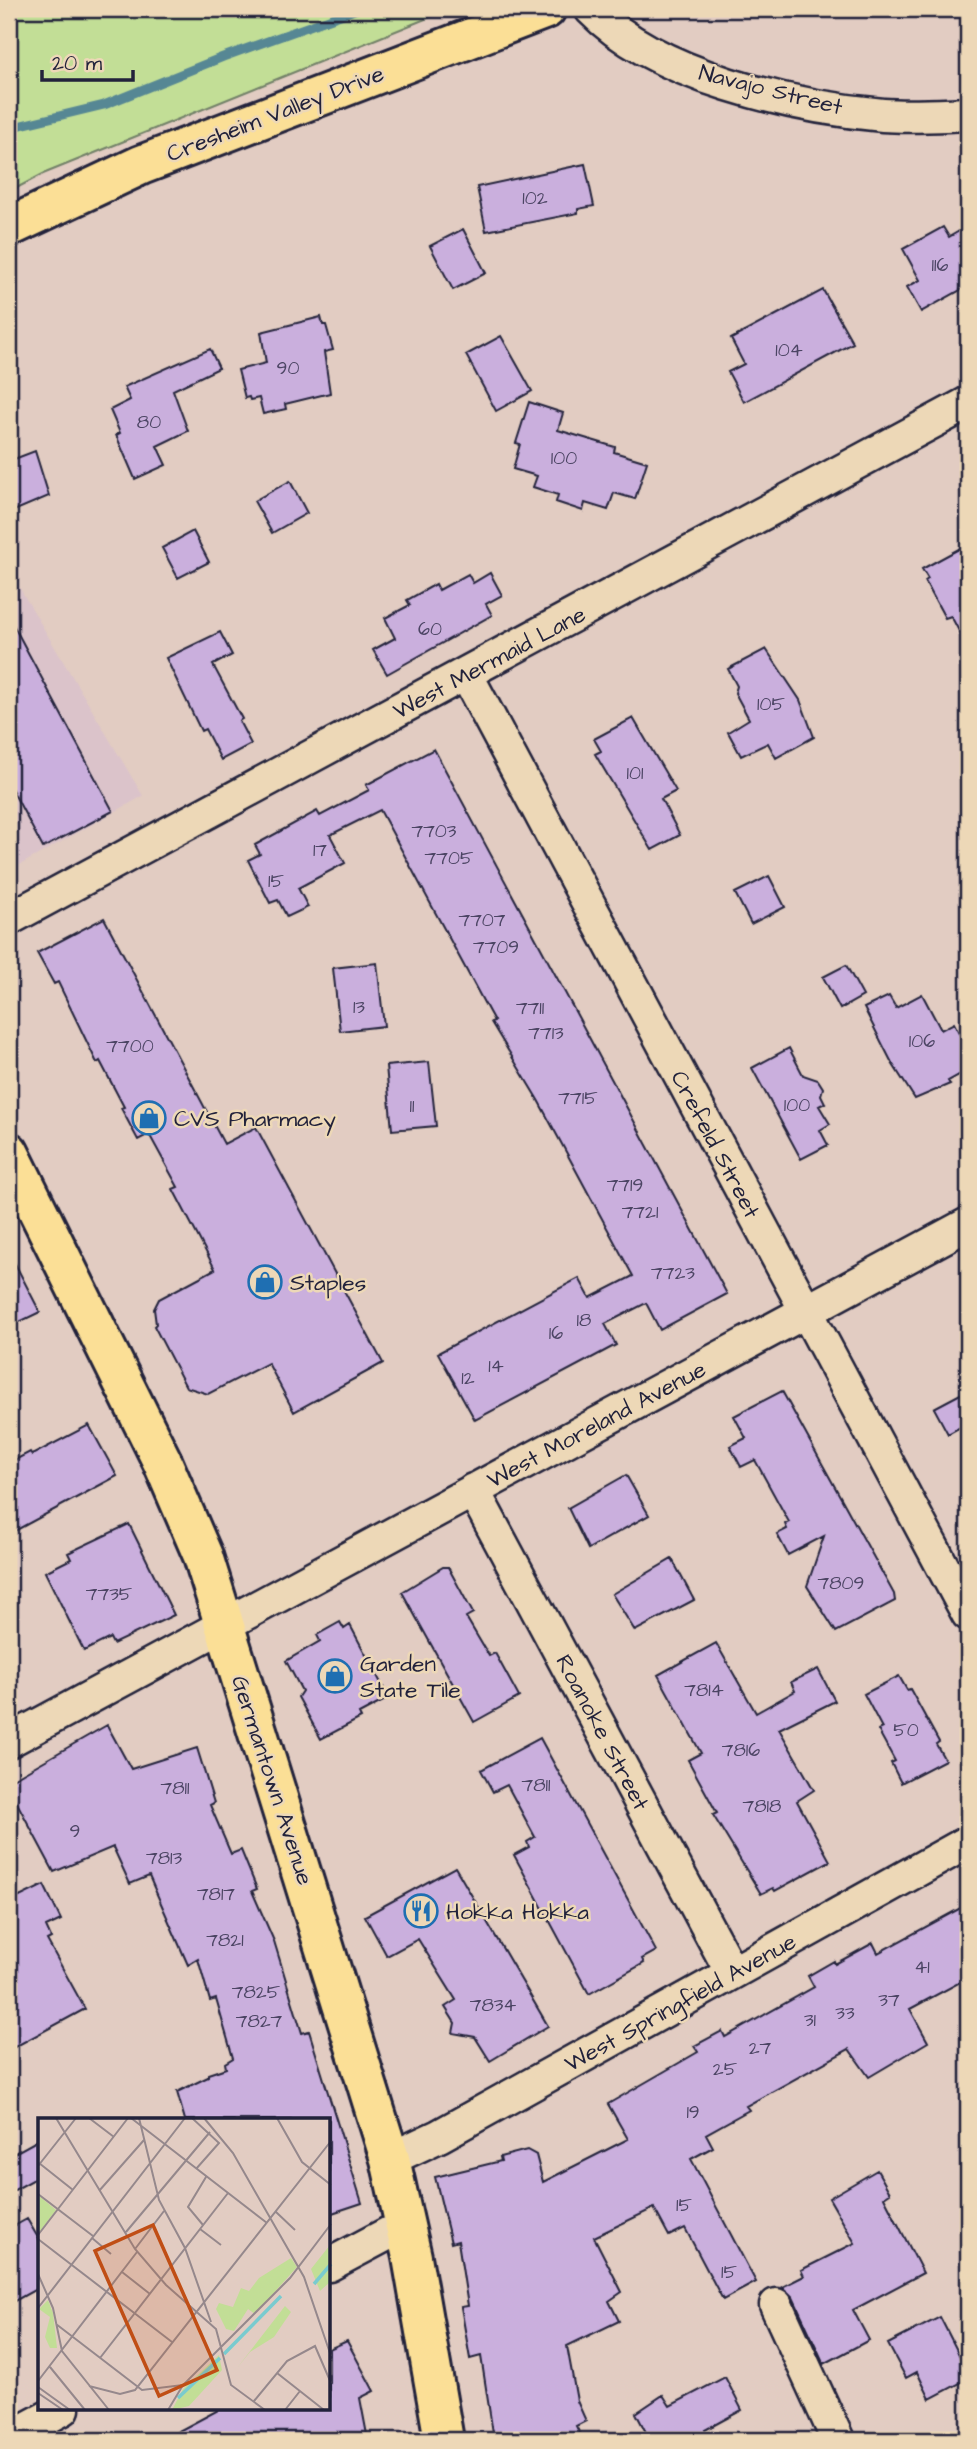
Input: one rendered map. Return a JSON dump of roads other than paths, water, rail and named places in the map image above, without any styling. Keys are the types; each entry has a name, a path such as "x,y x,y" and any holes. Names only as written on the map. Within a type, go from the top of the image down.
{"main road":[{"name":"Cresheim Valley Drive","path":"9,227 141,165 546,9"},
{"name":"Germantown Avenue","path":"9,1152 176,1491 203,1556 390,2159 406,2224 444,2440"}],"street":[{"name":"Navajo Street","path":"592,9 639,44 675,63 719,80 833,108 884,115 968,114"},
{"name":"West Mermaid Lane","path":"9,919 968,404"},
{"name":"Crefeld Street","path":"466,674 968,1614"},
{"name":"West Moreland Avenue","path":"9,1741 968,1224"},
{"name":"Roanoke Street","path":"472,1490 732,1973"},
{"name":"West Springfield Avenue","path":"390,2159 439,2136 968,1842"},
{"path":"331,2264 406,2224"},
{"path":"776,2305 838,2440"},
{"path":"9,2438 61,2410"}],"waterway":[{"path":"9,128 104,105 223,57 357,9"}],"place":[{"name":"CVS Pharmacy","path":"149,1118"},
{"name":"Staples","path":"265,1282"},
{"name":"Garden State Tile","path":"335,1676"},
{"name":"Hokka Hokka","path":"421,1911"}]}
